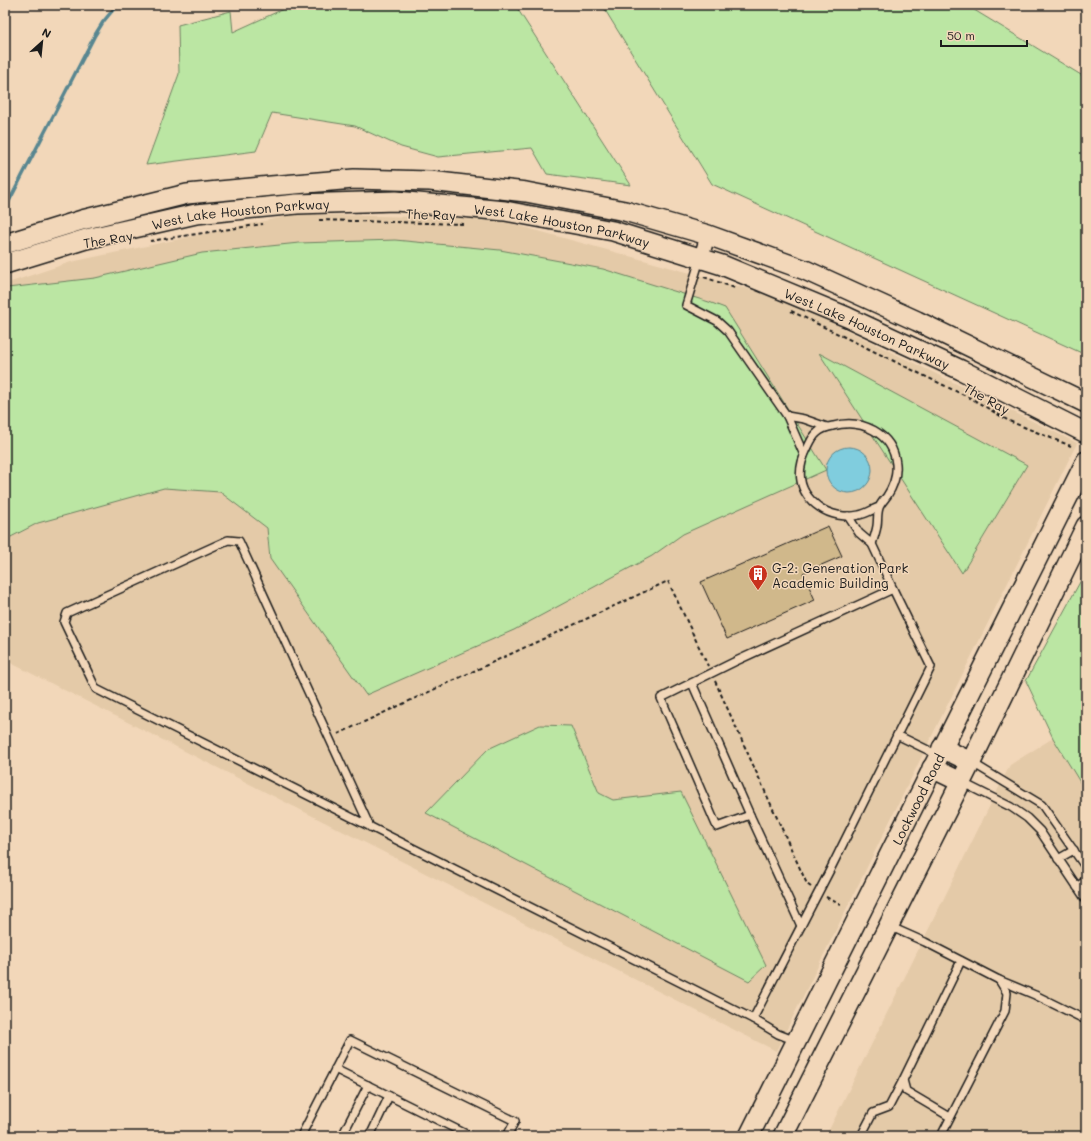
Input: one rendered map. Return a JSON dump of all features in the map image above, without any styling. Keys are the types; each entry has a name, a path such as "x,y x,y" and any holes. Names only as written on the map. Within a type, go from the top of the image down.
{"main road":[{"name":"West Lake Houston Parkway","path":"5,244 82,220 187,194 271,186 361,180 430,181 526,192 625,211 708,235 804,270 917,321 1086,403"},
{"name":"West Lake Houston Parkway","path":"5,264 86,239 196,214 296,204 396,201 505,211 605,230 698,266 722,265 847,317 961,370 1086,433"},
{"name":"Lockwood Road","path":"749,1136 1086,461"},
{"path":"783,1136 971,762 1086,526"},
{"path":"937,757 971,762"},
{"path":"937,757 961,782"}],"street":[{"path":"698,266 708,235"}],"lane":[{"path":"698,266 686,305 717,321 728,331 787,416 804,455"},
{"path":"787,416 804,418 827,428"},
{"path":"872,544 877,528 879,507 888,494 895,475 896,465 890,446 880,433 861,424 843,423 817,433 800,465 802,488 808,498 825,512 848,516 860,515 879,507"},
{"path":"753,1019 932,667 893,590 872,544 859,533 848,516"},
{"path":"370,827 239,541 228,540 67,613 64,622 96,689 370,827 753,1019 778,1034 796,1041"},
{"path":"750,815 717,827 661,698 893,590"},
{"path":"692,683 801,926"},
{"path":"897,735 937,757"},
{"path":"971,762 1042,805 1086,868"},
{"path":"961,782 1011,807 1027,818 1040,831 1086,900"},
{"path":"1058,859 1074,850"},
{"path":"1077,887 1086,880"},
{"path":"888,926 925,942 999,980 1036,995 1086,1020"},
{"path":"861,1136 872,1113 889,1107 961,960"},
{"path":"940,1136 1005,1011 1006,993 999,980"},
{"path":"301,1136 350,1040 515,1121 507,1136"},
{"path":"335,1069 470,1136"},
{"path":"903,1080 906,1092 950,1117"},
{"path":"342,1136 368,1085"},
{"path":"370,1136 389,1096"}],"path":[{"name":"The Ray","path":"318,220 468,224"},
{"name":"The Ray","path":"150,241 264,224"},
{"path":"698,266 738,289"},
{"name":"The Ray","path":"786,309 974,400 1009,421 1071,446"},
{"path":"329,738 668,581 808,884 818,893 841,904"}],"shaded area":[{"path":"298,214 495,219 781,298 1077,443 776,1051 5,660 5,284 71,262"},
{"path":"1053,738 1086,792 1086,1136 826,1136 1010,765"}],"green space":[{"path":"292,5 515,5 631,185 547,174 532,148 438,157 401,147 355,126 272,113 256,151 146,165 179,74 178,25 231,11 233,32"},
{"path":"602,5 966,5 1086,78 1086,355 712,184"},
{"path":"395,240 500,250 603,269 725,308 826,470 683,534 652,556 514,630 366,695 270,559 267,528 220,492 164,488 38,523 5,540 5,292 7,288 95,278 202,253 299,243"},
{"path":"819,353 1027,465 962,573"},
{"path":"1086,571 1086,792 1053,738 1026,681"},
{"path":"540,725 571,726 599,793 613,800 681,792 766,965 749,981 426,813 488,749"}],"water":[{"path":"844,447 854,447 862,451 868,457 872,465 872,475 868,483 862,489 854,493 844,493 836,489 830,483 826,475 826,465 830,457 836,451"}],"building":[{"name":"G-2: Generation Park Academic Building","path":"828,526 842,556 803,573 815,600 727,639 701,582"}],"waterway":[{"path":"5,209 95,35 103,22 117,5"}],"place":[{"name":"G-2: Generation Park Academic Building","path":"758,591"}]}
